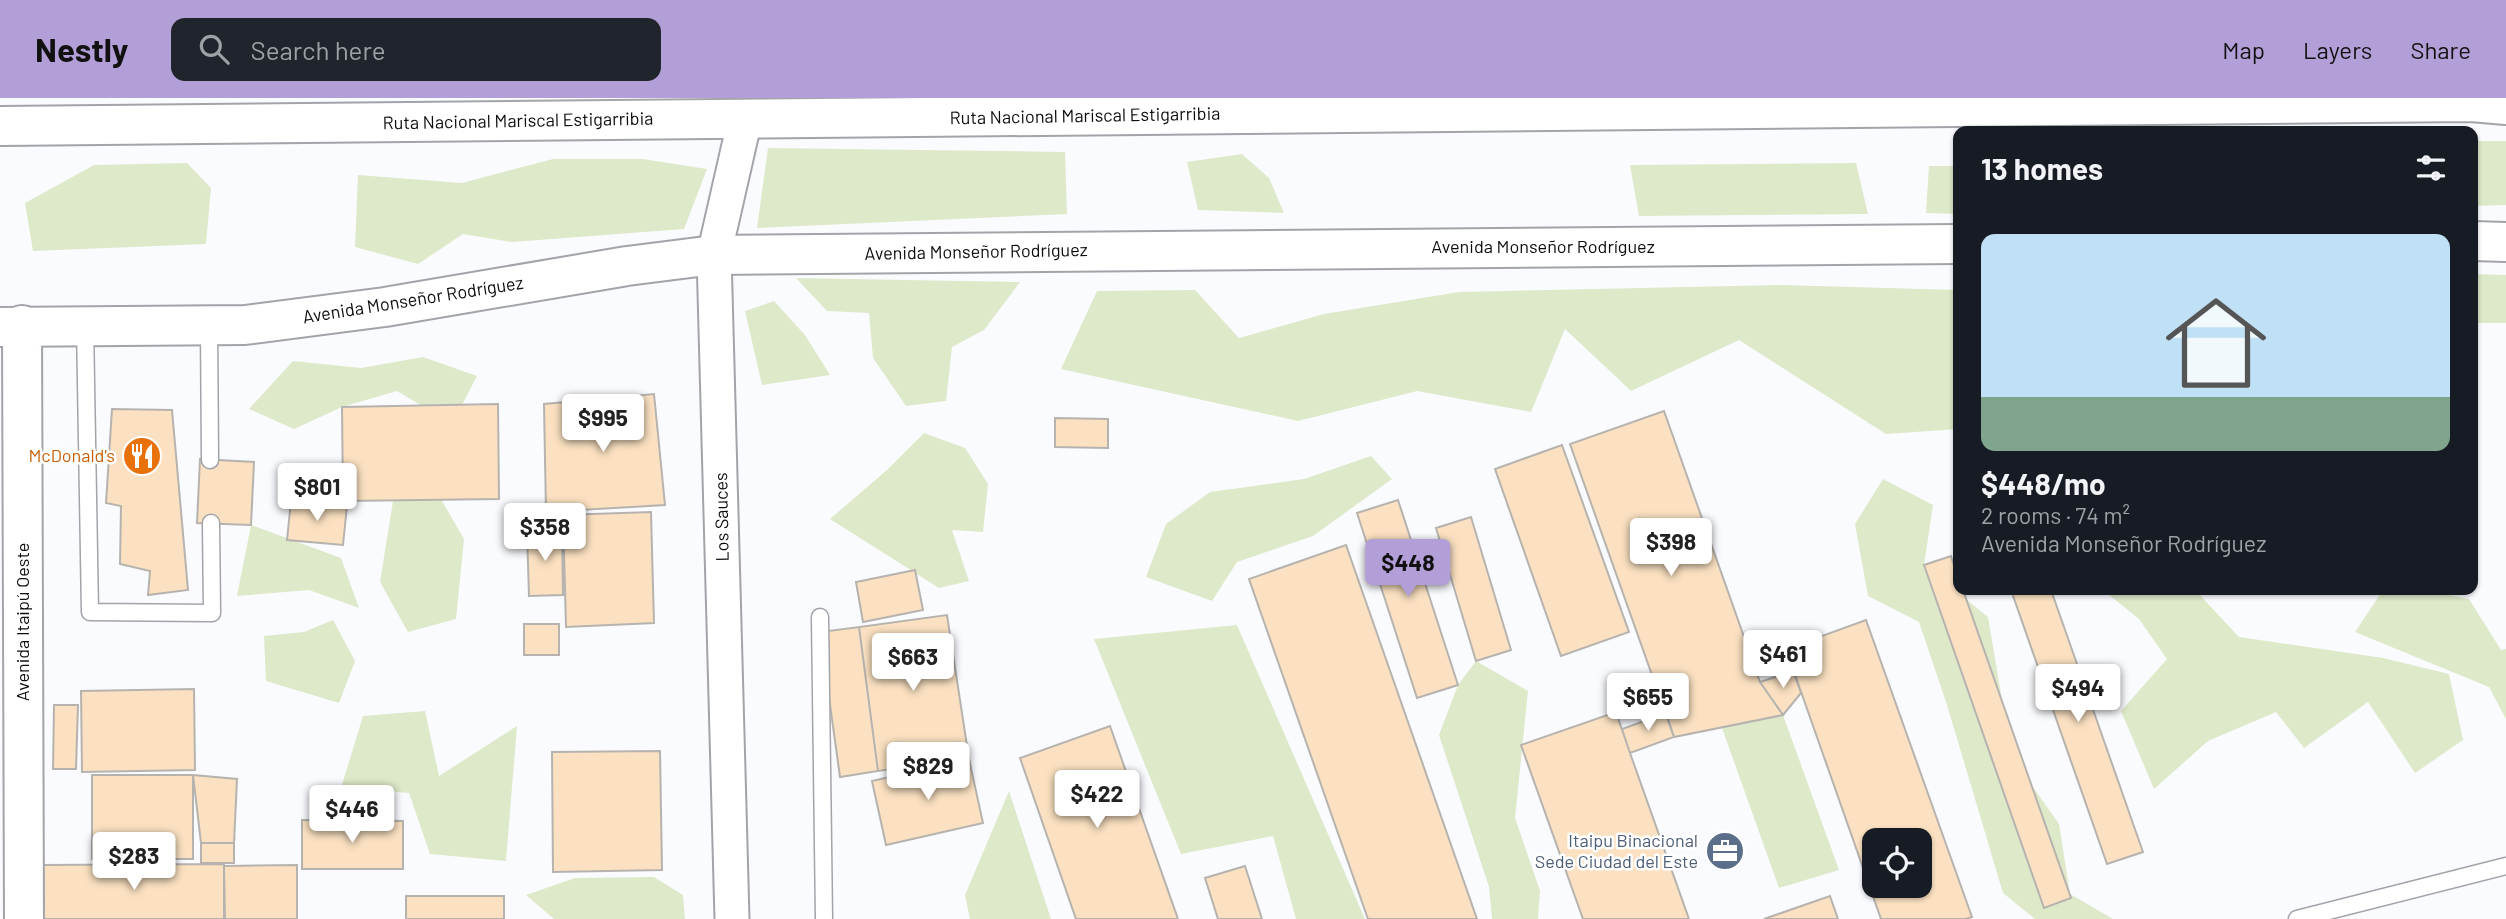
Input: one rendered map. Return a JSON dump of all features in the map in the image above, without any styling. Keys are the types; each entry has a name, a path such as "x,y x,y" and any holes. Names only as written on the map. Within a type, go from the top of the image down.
{"main road":[{"name":"Ruta Nacional Mariscal Estigarribia","path":"0,126 2457,102 2506,105"},
{"path":"2478,242 2506,242"},
{"name":"Avenida Monseñor Rodríguez","path":"11,326 245,325 385,307 626,266 714,255 1953,244"},
{"name":"Avenida Itaipú Oeste","path":"11,326 12,655 24,919"}],"street":[{"name":"Los Sauces","path":"732,919 714,255 746,119"}],"lane":[{"path":"209,325 210,460"},
{"path":"85,326 90,612 212,613 211,523"},
{"path":"820,617 824,919"},
{"path":"2297,919 2506,866"}],"green space":[{"path":"2478,141 2506,141 2506,205 2478,206"},
{"path":"768,148 1065,152 1067,214 757,228"},
{"path":"1242,154 1269,178 1284,213 1198,210 1187,162"},
{"path":"553,159 643,159 707,169 684,229 512,242 463,234 418,264 355,247 358,175 462,183"},
{"path":"187,163 211,188 206,244 33,251 25,203 94,165"},
{"path":"1856,163 1868,214 1639,216 1630,165"},
{"path":"1929,166 1953,166 1953,214 1926,213"},
{"path":"2478,274 2506,275 2506,323 2478,323"},
{"path":"796,278 1020,282 984,330 952,347 946,401 906,406 873,358 869,313 827,311"},
{"path":"1781,285 1953,290 1953,429 1886,434 1739,340 1631,391 1565,329 1531,412 1417,391 1298,421 1061,369 1097,291 1195,290 1239,338 1324,314 1459,292"},
{"path":"774,301 805,335 830,375 762,385 745,311"},
{"path":"423,357 477,376 452,424 397,391 342,407 294,429 249,409 293,361 361,368"},
{"path":"924,433 965,448 988,484 983,532 952,530 969,581 939,588 830,519 887,470"},
{"path":"1371,456 1392,479 1313,536 1237,562 1212,601 1146,577 1166,524 1210,492 1304,479"},
{"path":"1883,479 1933,505 1924,565 1953,589 1953,595 1961,595 1988,617 2004,712 2033,787 2059,824 2070,894 2113,919 2035,919 2003,893 1947,705 1919,622 1868,596 1855,524"},
{"path":"431,482 464,539 456,619 408,632 380,582 393,501"},
{"path":"251,525 341,558 359,608 309,590 237,596"},
{"path":"2109,595 2200,595 2239,637 2383,658 2449,674 2463,740 2415,773 2368,702 2304,748 2276,712 2208,741 2154,789 2121,711 2167,659 2139,619"},
{"path":"2380,595 2449,595 2469,599 2501,650 2506,649 2506,719 2489,687 2355,632"},
{"path":"333,620 355,661 339,703 266,681 264,636 304,632"},
{"path":"1237,625 1365,919 1296,919 1273,836 1181,854 1094,639"},
{"path":"1476,661 1528,691 1515,818 1540,891 1538,919 1492,919 1489,887 1439,735 1458,685"},
{"path":"425,711 439,776 517,726 506,861 430,854 409,793 341,788 363,716"},
{"path":"1783,715 1839,870 1779,888 1722,728"},
{"path":"1009,791 1051,919 970,919 965,895"},
{"path":"654,877 683,895 685,919 554,919 526,895 575,878"}],"building":[{"path":"654,394 665,505 546,512 544,404"},
{"path":"498,404 499,499 343,501 342,407"},
{"name":"McDonald's","path":"112,409 172,410 188,590 148,595 150,571 120,564 121,506 106,503"},
{"path":"1664,411 1760,682 1783,715 1674,737 1570,444"},
{"path":"1055,418 1108,419 1108,448 1055,447"},
{"path":"1562,445 1629,632 1561,656 1495,469"},
{"path":"200,459 254,462 251,525 197,523"},
{"path":"1398,500 1458,685 1417,698 1357,513"},
{"path":"291,501 347,506 343,545 287,540"},
{"path":"651,512 654,623 566,627 563,515"},
{"path":"1471,517 1511,650 1476,661 1436,528"},
{"path":"562,530 563,595 529,596 527,531"},
{"path":"1346,545 1477,919 1368,919 1249,579"},
{"path":"1951,556 1953,595 1965,595 2071,898 2044,908 1924,565"},
{"path":"915,570 923,610 863,622 856,582"},
{"path":"2013,595 2053,595 2143,852 2107,864"},
{"path":"947,615 969,759 878,771 859,627"},
{"path":"1866,620 1972,917 1881,919 1874,898 1932,898 1932,828 1862,828 1862,865 1786,649"},
{"path":"524,624 559,624 559,655 524,655"},
{"path":"859,627 878,771 840,777 820,632"},
{"path":"1793,671 1801,693 1783,715 1760,682"},
{"path":"194,689 195,770 82,772 81,691"},
{"path":"54,705 78,705 76,769 53,769"},
{"path":"1616,712 1689,919 1583,919 1521,745"},
{"path":"1666,713 1674,737 1630,753 1622,729"},
{"path":"1110,726 1178,919 1076,919 1020,758"},
{"path":"660,751 662,870 553,872 552,752"},
{"path":"969,759 983,823 886,845 872,781"},
{"path":"92,775 193,775 193,859 92,859"},
{"path":"193,775 237,779 234,843 201,843"},
{"path":"302,820 403,821 403,869 302,869"},
{"path":"201,843 234,843 234,863 201,863"},
{"path":"224,864 224,919 43,919 43,865"},
{"path":"297,865 297,919 225,919 224,866"},
{"path":"1245,866 1262,919 1218,919 1205,878"},
{"path":"406,896 504,896 504,919 406,919"},
{"path":"1830,896 1838,919 1764,919"}],"place":[{"name":"McDonald's","path":"142,456"},
{"name":"Itaipu Binacional Sede Ciudad del Este","path":"1725,851"}]}
